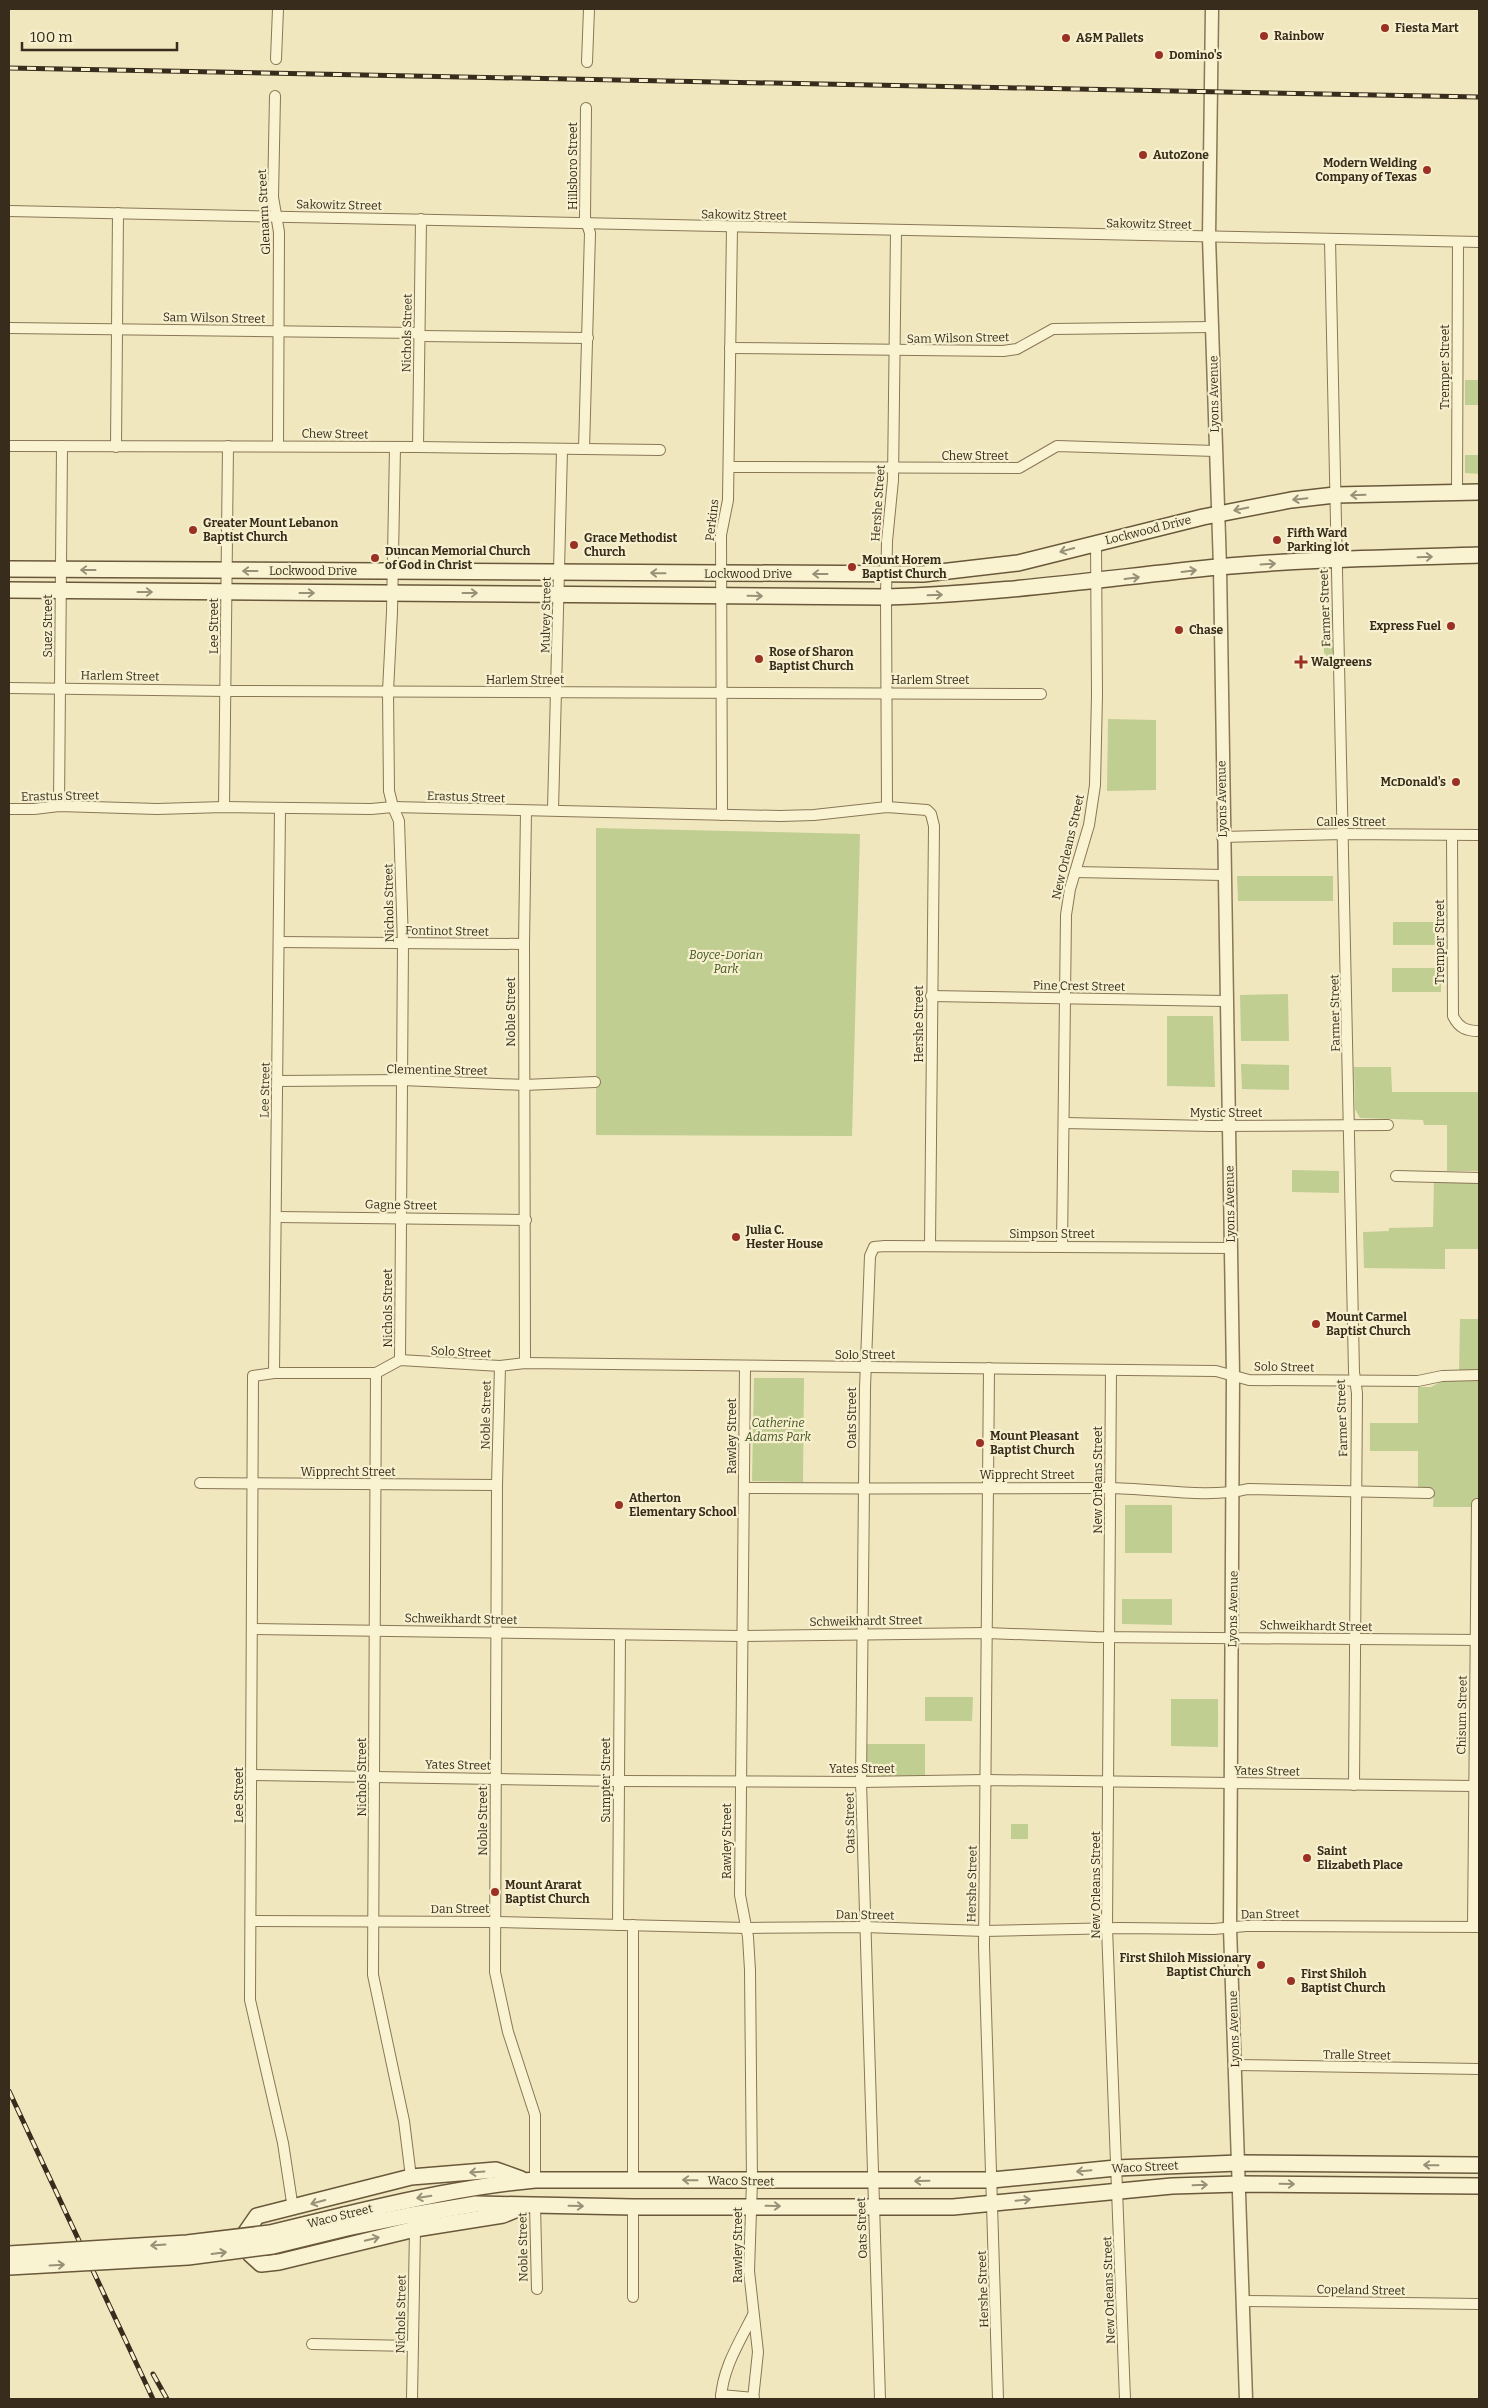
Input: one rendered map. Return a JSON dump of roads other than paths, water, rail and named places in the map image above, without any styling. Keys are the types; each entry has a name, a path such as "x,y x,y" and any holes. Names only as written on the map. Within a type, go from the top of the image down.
{"main road":[{"name":"Lockwood Drive","path":"9,569 923,574 991,568 1217,514 1287,500 1335,495 1479,492"},
{"name":"Lockwood Drive","path":"9,590 60,592 886,597 944,595 1097,582 1220,567 1336,560 1479,555"},
{"name":"Waco Street","path":"9,2267 188,2257 273,2246 346,2222 403,2200 530,2180 633,2179 874,2182 992,2180 1116,2168 1238,2163 1479,2165"},
{"path":"1406,2186 1407,2164"},
{"path":"530,2180 496,2170 411,2177 293,2209 257,2216 246,2232 250,2254 261,2264 279,2262 415,2229 503,2215 531,2205"},
{"name":"Waco Street","path":"9,2254 187,2243 406,2216 476,2204 633,2207 953,2207 1117,2190 1239,2184 1479,2186"}],"street":[{"path":"276,59 278,9"},
{"path":"587,62 589,9"},
{"name":"Lyons Avenue","path":"1212,9 1209,238 1220,567 1222,837 1233,1375 1234,1492 1230,1928 1246,2399"},
{"name":"Glenarm Street","path":"275,96 273,197 279,232 278,446"},
{"name":"Hillsboro Street","path":"586,108 586,224"},
{"name":"Sakowitz Street","path":"9,211 421,219 732,228 1479,242"},
{"path":"116,448 118,213"},
{"name":"Nichols Street","path":"418,447 421,219"},
{"path":"584,449 590,233 586,224"},
{"name":"Perkins","path":"722,815 721,535 728,500 732,228"},
{"name":"Hershe Street","path":"887,808 888,692 886,597 894,468 896,231"},
{"name":"Farmer Street","path":"1330,240 1355,1381 1356,1639 1354,1785"},
{"name":"Tremper Street","path":"1457,492 1458,242"},
{"name":"Sam Wilson Street","path":"730,348 1010,351 1053,330 1212,327"},
{"name":"Sam Wilson Street","path":"9,328 278,331 588,338"},
{"name":"Chew Street","path":"9,446 116,448 278,446 660,450"},
{"name":"Suez Street","path":"59,806 62,446"},
{"name":"Lee Street","path":"224,806 228,446"},
{"name":"Chew Street","path":"729,467 1019,468 1057,446 1215,451"},
{"name":"Nichols Street","path":"395,447 388,692 389,791 399,820 403,942 400,1360"},
{"name":"Mulvey Street","path":"553,810 562,450"},
{"name":"New Orleans Street","path":"1062,1247 1066,915 1070,889 1089,825 1095,785 1096,542"},
{"name":"Harlem Street","path":"9,688 557,693 888,692 1041,694"},
{"name":"Erastus Street","path":"9,809 59,806 157,809 224,806 280,808 393,807 722,815 814,815 887,808 922,808"},
{"name":"Lee Street","path":"280,808 274,1373 253,1376 250,2000 282,2143 293,2209"},
{"name":"Hershe Street","path":"922,808 931,814 934,826 930,1246"},
{"name":"Noble Street","path":"525,1363 524,944 526,811"},
{"name":"Calles Street","path":"1222,837 1343,834 1479,835"},
{"name":"Tremper Street","path":"1452,835 1454,1016 1458,1025 1465,1030 1479,1031"},
{"path":"1075,872 1223,875"},
{"name":"Fontinot Street","path":"279,942 524,944"},
{"name":"Pine Crest Street","path":"931,996 1226,1001"},
{"name":"Clementine Street","path":"278,1081 402,1080 524,1085 595,1082"},
{"name":"Mystic Street","path":"1064,1123 1228,1126 1388,1125"},
{"path":"1396,1176 1479,1178"},
{"name":"Gagne Street","path":"276,1217 526,1220"},
{"name":"Simpson Street","path":"874,1247 1231,1248"},
{"name":"Oats Street","path":"874,1247 870,1256 865,1368 861,1782 880,2399"},
{"path":"274,1373 376,1373 400,1360"},
{"name":"Solo Street","path":"400,1360 500,1366 525,1363 1216,1371 1249,1380 1418,1381 1442,1376 1479,1375"},
{"name":"Noble Street","path":"500,1366 497,1485 495,1922 497,1987 508,2032 535,2115 530,2180"},
{"name":"Rawley Street","path":"745,1367 740,1895 742,1914 747,1928 750,1970 752,2181 749,2271 758,2352 754,2398"},
{"name":"Hershe Street","path":"989,1368 984,1931 998,2399"},
{"name":"New Orleans Street","path":"1111,1370 1107,1928 1125,2399"},
{"name":"Nichols Street","path":"376,1373 373,1975 404,2121 411,2177"},
{"name":"Wipprecht Street","path":"200,1483 497,1485"},
{"name":"Wipprecht Street","path":"744,1488 1110,1488 1234,1492 1248,1489 1429,1493"},
{"name":"Chisum Street","path":"1476,1504 1478,1640 1474,1786 1476,1927"},
{"name":"Schweikhardt Street","path":"253,1629 741,1636 863,1633 987,1633 1478,1640"},
{"name":"Sumpter Street","path":"618,1925 620,1634"},
{"name":"Yates Street","path":"251,1775 374,1775 619,1781 861,1782 986,1780 1474,1786"},
{"name":"Dan Street","path":"251,1921 495,1922 747,1928 864,1927 984,1931 1230,1928 1246,1926 1476,1927"},
{"path":"632,1925 633,2179"},
{"name":"Tralle Street","path":"1235,2065 1479,2069"},
{"name":"Noble Street","path":"531,2205 536,2288"},
{"path":"633,2207 633,2297"},
{"name":"Nichols Street","path":"412,2399 415,2229"},
{"name":"Copeland Street","path":"1243,2302 1479,2304"},
{"path":"753,2314 730,2363 722,2387 721,2397 754,2398"},
{"path":"312,2344 413,2346"}],"railway":[{"path":"9,68 1479,97"},
{"path":"9,2091 153,2399"},
{"path":"153,2374 167,2399"}],"place":[{"name":"Fiesta Mart","path":"1385,28"},
{"name":"Rainbow","path":"1264,36"},
{"name":"A&M Pallets","path":"1066,38"},
{"name":"Domino's","path":"1159,55"},
{"name":"AutoZone","path":"1143,155"},
{"name":"Modern Welding Company of Texas","path":"1427,170"},
{"name":"Greater Mount Lebanon Baptist Church","path":"193,530"},
{"name":"Fifth Ward Parking lot","path":"1277,540"},
{"name":"Grace Methodist Church","path":"574,545"},
{"name":"Duncan Memorial Church of God in Christ","path":"375,558"},
{"name":"Mount Horem Baptist Church","path":"852,567"},
{"name":"Express Fuel","path":"1451,626"},
{"name":"Chase","path":"1179,630"},
{"name":"Rose of Sharon Baptist Church","path":"759,659"},
{"name":"Walgreens","path":"1301,662"},
{"name":"McDonald's","path":"1456,782"},
{"name":"Julia C. Hester House","path":"736,1237"},
{"name":"Mount Carmel Baptist Church","path":"1316,1324"},
{"name":"Mount Pleasant Baptist Church","path":"980,1443"},
{"name":"Atherton Elementary School","path":"619,1505"},
{"name":"Saint Elizabeth Place","path":"1307,1858"},
{"name":"Mount Ararat Baptist Church","path":"495,1892"},
{"name":"First Shiloh Missionary Baptist Church","path":"1261,1965"},
{"name":"First Shiloh Baptist Church","path":"1291,1981"}],"park label":[{"name":"Boyce-Dorian Park","path":"726,962"},
{"name":"Catherine Adams Park","path":"778,1430"}]}
